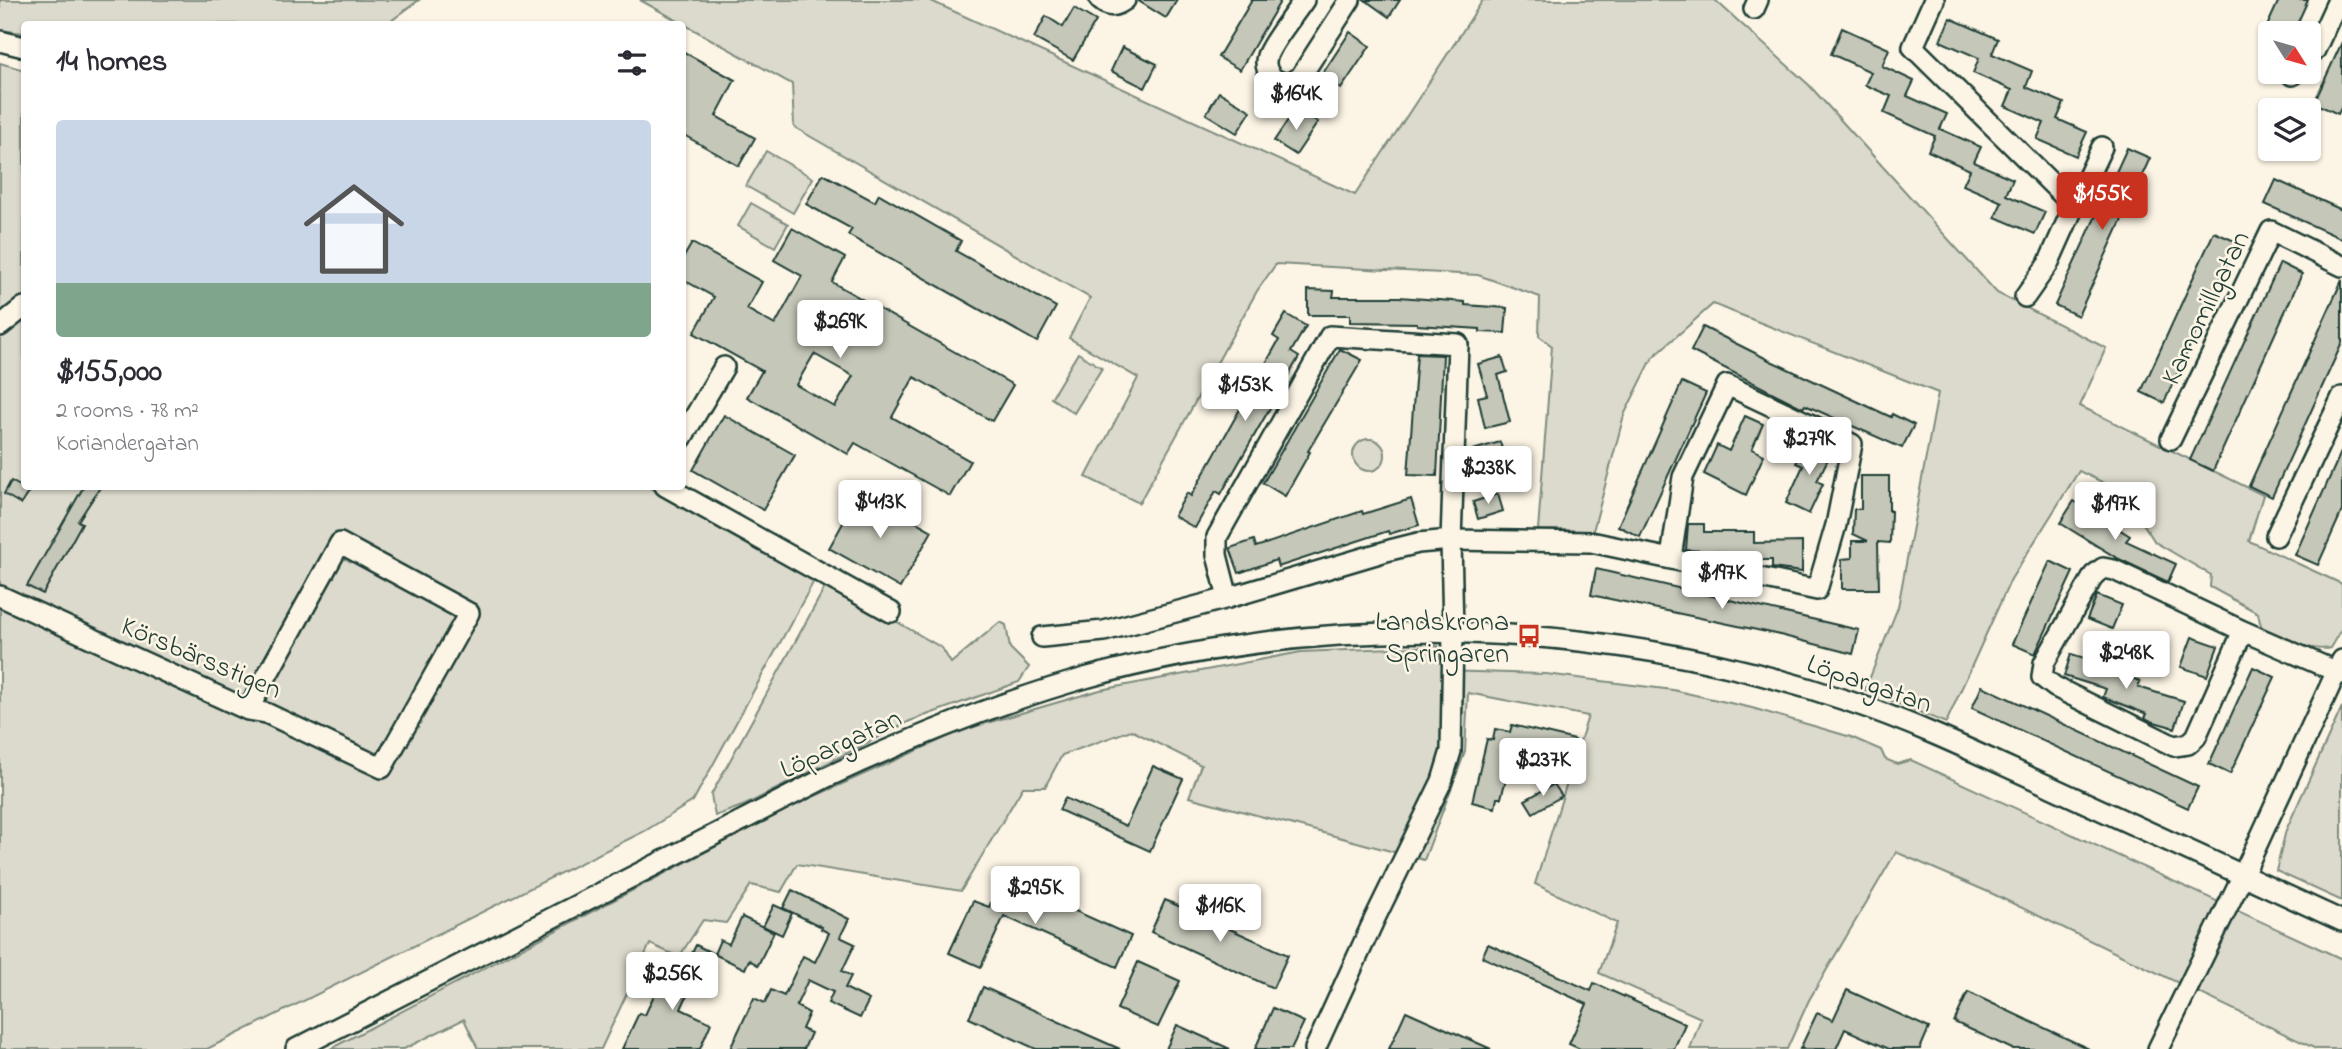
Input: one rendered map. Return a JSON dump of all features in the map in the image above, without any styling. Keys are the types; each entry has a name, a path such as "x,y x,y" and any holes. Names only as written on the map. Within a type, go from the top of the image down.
{"street":[{"path":"1100,0 1106,6 1117,6 1125,0"},
{"path":"1304,0 1267,57 1266,70 1272,78 1281,83 1293,82 1301,76 1350,0"},
{"path":"1934,0 1913,47 2074,206"},
{"path":"2321,37 2338,0"},
{"path":"0,41 21,46"},
{"path":"2025,297 2048,264 2102,147"},
{"name":"Kamomillgatan","path":"2171,439 2271,231 2342,266"},
{"path":"0,326 21,309"},
{"path":"1228,598 1217,555 1217,537 1329,336 1458,344 1451,540 1451,751 1442,781 1315,1049"},
{"path":"686,431 724,366"},
{"path":"1042,638 1104,631 1390,550 1418,543 1451,540 1591,542 1817,590 1836,525 1852,444 1727,385 1683,477 1671,558"},
{"path":"2276,536 2342,397"},
{"path":"672,490 891,612"},
{"name":"Körsbärsstigen","path":"0,596 248,710 266,713 382,768 469,612 340,543 248,710"},
{"path":"2158,1049 2340,668 2243,631 2114,570 2103,568 2094,575 2044,663 2042,677 2055,687 2174,746 2188,744 2196,737 2243,631"},
{"name":"Löpargatan","path":"296,1049 823,779 966,717 1126,668 1246,646 1369,634 1453,632 1529,636 1611,645 1709,663 1818,691 1939,736 2342,921"}],"shaded area":[{"path":"0,0 419,0 391,21 21,21 21,33 0,30"},
{"path":"640,0 929,0 1355,195 1483,0 1715,0 1809,85 1997,293 2106,348 2080,406 2263,495 2249,541 2342,584 2342,628 2330,648 2324,649 2296,644 2269,634 2264,630 2258,613 2210,587 2211,575 2155,542 2123,492 2079,471 2011,579 1946,723 1865,690 1898,607 1938,393 1713,304 1653,357 1624,415 1593,531 1538,530 1552,346 1539,336 1540,297 1478,275 1276,264 1257,291 1139,503 1086,477 1138,378 1069,338 1090,298 794,127 792,84 686,25 686,21 678,21"},
{"path":"0,63 21,69 21,490 654,490 814,581 693,801 645,831 207,1049 0,1049"},
{"path":"766,151 813,178 793,213 746,186"},
{"path":"751,203 788,224 775,247 738,226"},
{"path":"1078,353 1102,368 1074,413 1051,398"},
{"path":"1369,439 1380,444 1385,455 1380,466 1369,471 1358,466 1353,455 1358,444"},
{"path":"828,582 942,648 951,663 1000,622 1006,625 1010,648 1029,667 1019,682 910,721 745,805 715,816 711,795"},
{"path":"1438,646 1443,671 1546,674 1673,690 1752,708 1851,737 1881,750 1885,759 1897,764 1911,760 2342,959 2342,1049 2316,1049 1993,894 1896,852 1809,1000 1787,1049 1690,1049 1701,1018 1599,973 1617,923 1535,884 1588,716 1468,693 1465,752 1424,860 1189,797 1201,765 1131,730 1062,755 1045,787 1023,787 961,891 797,864 781,892 751,885 726,923 703,920 679,957 650,944 601,1049 478,1049 464,1019 404,1049 330,1049 795,805 963,730 1100,690 1301,652"},
{"path":"2342,707 2342,901 2276,871 2286,830"}],"building":[{"path":"1137,0 1177,0 1166,18"},
{"path":"1252,0 1281,0 1240,70 1218,57"},
{"path":"1365,0 1400,0 1389,17"},
{"path":"2279,0 2308,0 2298,21 2269,21"},
{"path":"1074,8 1096,21 1073,60 1034,38 1046,16 1063,27"},
{"path":"1950,18 1998,39 1992,54 2032,71 2026,87 2064,103 2057,119 2087,132 2076,156 2037,139 2044,123 2005,106 2012,90 1973,73 1979,58 1940,41"},
{"path":"1842,28 1889,49 1882,66 1914,81 1907,96 1947,114 1940,129 1981,147 1974,162 2013,179 2006,195 2045,212 2035,234 1995,217 2002,202 1963,185 1970,170 1928,151 1935,136 1884,113 1891,96 1865,85 1871,72 1831,54"},
{"path":"1350,32 1370,46 1341,89 1321,76"},
{"path":"2342,42 2342,106 2338,114 2321,106 2321,98 2316,98"},
{"path":"1122,47 1157,64 1145,88 1111,71"},
{"path":"686,53 735,80 716,116 755,138 739,166 686,136"},
{"path":"1219,92 1251,111 1237,133 1206,114"},
{"path":"1296,108 1318,122 1296,155 1274,141"},
{"path":"2127,148 2150,158 2078,316 2055,305"},
{"path":"823,174 875,202 879,194 961,241 956,251 1056,307 1037,342 848,235 852,229 806,204"},
{"path":"2276,180 2342,210 2342,239 2265,204"},
{"path":"792,228 845,258 832,282 1013,385 992,421 914,377 892,417 970,461 950,496 855,443 848,454 747,397 762,371 694,333 714,297 686,281 686,253 692,243 762,282 747,309 775,325 802,276 774,260","holes":["814,354 853,376 835,407 796,385"]},
{"path":"2214,232 2237,242 2164,403 2141,392"},
{"path":"2280,263 2302,274 2213,471 2190,460"},
{"path":"2342,280 2342,343 2272,497 2249,486"},
{"path":"1308,290 1334,291 1333,297 1399,297 1507,308 1505,333 1417,323 1350,322 1350,315 1308,315"},
{"path":"1286,314 1306,326 1291,352 1299,357 1221,494 1216,491 1195,528 1174,516 1187,493 1191,496 1279,340 1273,336"},
{"path":"1703,327 1891,417 1892,414 1914,425 1902,448 1805,405 1803,408 1691,351"},
{"path":"1340,349 1362,360 1308,451 1310,452 1285,496 1263,483"},
{"path":"1417,354 1443,355 1437,476 1408,475"},
{"path":"1502,357 1507,372 1498,375 1510,422 1485,428 1478,397 1487,395 1478,364"},
{"path":"1682,382 1706,393 1640,537 1618,526"},
{"path":"724,415 795,455 763,510 693,470"},
{"path":"1745,416 1763,424 1752,449 1764,455 1746,495 1704,474 1717,445 1729,451"},
{"path":"1808,440 1832,451 1817,481 1823,484 1809,514 1786,503 1803,466 1796,463"},
{"path":"1500,442 1509,472 1481,479 1473,450"},
{"path":"2342,450 2342,511 2318,565 2295,555"},
{"path":"1861,476 1889,476 1890,543 1878,542 1879,589 1842,589 1842,559 1852,558 1852,541 1868,541 1853,534 1854,509 1861,509"},
{"path":"11,481 21,487 21,490 29,491 21,504 4,494"},
{"path":"82,490 98,490 78,521 82,523 43,594 27,586"},
{"path":"861,491 932,531 900,588 829,548"},
{"path":"1498,494 1503,511 1478,519 1473,502"},
{"path":"1411,499 1419,525 1389,534 1388,531 1278,567 1276,560 1239,573 1230,548 1254,540 1256,547 1362,511 1363,514"},
{"path":"2074,501 2130,536 2126,541 2176,564 2168,582 2117,558 2060,523"},
{"path":"1688,524 1704,524 1704,532 1754,532 1754,543 1802,542 1802,572 1772,568 1772,560 1736,560 1723,557 1723,552 1686,550"},
{"path":"2050,561 2073,572 2035,654 2012,644"},
{"path":"1596,569 1859,630 1853,654 1776,634 1591,595"},
{"path":"2097,595 2122,605 2112,629 2087,619"},
{"path":"2192,637 2218,646 2207,676 2181,667"},
{"path":"2071,654 2095,661 2093,665 2140,681 2138,687 2184,701 2175,728 2151,721 2145,718 2147,714 2103,697 2106,689 2064,676"},
{"path":"2253,667 2275,677 2230,774 2209,764"},
{"path":"1982,686 2198,787 2188,808 1972,708"},
{"path":"1512,725 1575,740 1568,766 1513,752 1501,798 1497,798 1495,808 1472,802 1487,739 1493,740 1495,729 1510,732"},
{"path":"1153,766 1183,779 1150,851 1059,810 1065,798 1126,826"},
{"path":"1554,784 1562,796 1533,813 1525,800"},
{"path":"1002,878 1131,936 1117,967 1004,916 981,967 949,953 973,901 989,907"},
{"path":"792,890 849,919 840,937 855,944 842,971 851,976 845,988 869,1000 860,1018 828,1003 833,992 808,980 796,1006 809,1013 802,1029 811,1033 804,1049 730,1049 754,998 765,1003 771,990 784,996 803,956 815,962 829,933 783,908"},
{"path":"1165,900 1288,955 1273,988 1151,932"},
{"path":"774,905 792,913 782,935 763,926"},
{"path":"742,917 774,932 758,965 749,960 745,969 714,954 720,940 729,944"},
{"path":"1488,944 1591,991 1594,983 1685,1024 1674,1049 1580,1049 1569,1044 1587,1004 1482,957"},
{"path":"696,945 714,954 705,973 699,969 681,1009 711,1023 700,1049 622,1049 639,1013 645,1015 667,966 682,973"},
{"path":"1138,962 1180,981 1158,1027 1117,1009"},
{"path":"983,987 1120,1049 1036,1049 969,1018"},
{"path":"1847,990 1929,1028 1920,1049 1889,1049 1845,1029 1836,1049 1800,1049 1817,1013 1833,1020"},
{"path":"1968,992 2089,1049 2012,1049 1954,1022"},
{"path":"1273,1008 1304,1022 1291,1049 1255,1049"},
{"path":"1406,1011 1491,1049 1389,1049"},
{"path":"1177,1025 1197,1034 1230,1049 1166,1049"}],"place":[{"name":"Landskrona Springaren","path":"1529,636"}]}
